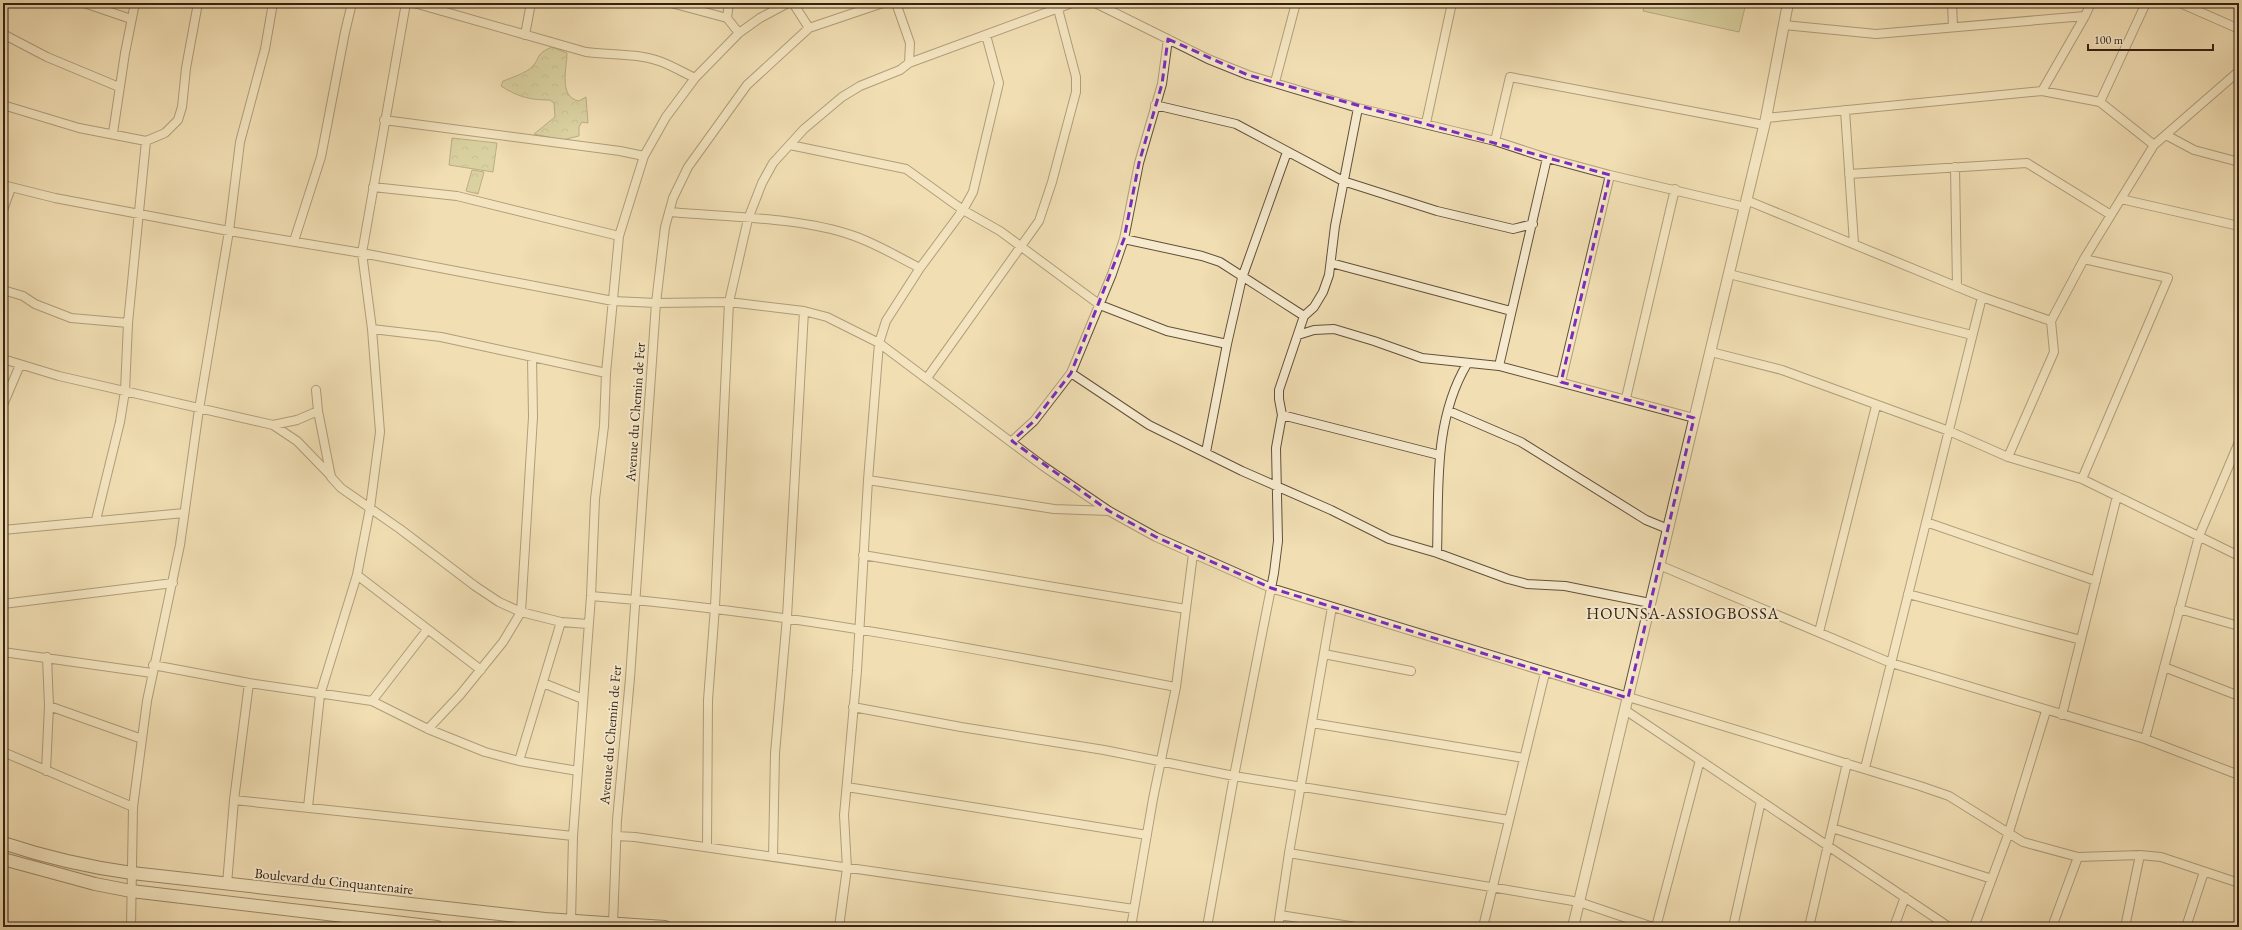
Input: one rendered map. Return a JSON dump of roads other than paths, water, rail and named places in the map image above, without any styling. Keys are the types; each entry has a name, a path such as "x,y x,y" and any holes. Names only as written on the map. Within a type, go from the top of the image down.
{"main road":[{"name":"Boulevard du Cinquantenaire","path":"3,843 66,861 132,873 571,924 665,927"},
{"path":"3,859 95,884 131,891 366,923 436,927"}],"street":[{"path":"84,3 131,20"},
{"path":"113,133 119,87 135,3"},
{"path":"3,105 72,126 146,140 165,133 178,120 182,107 186,68 198,3"},
{"path":"131,927 133,806 142,738 153,669 173,583 199,408 229,231 240,142 265,49 273,3"},
{"path":"294,241 321,157 343,38 352,3"},
{"path":"308,807 320,695 357,576 370,508 380,432 372,328 362,253 384,120 406,3"},
{"path":"414,3 586,52 610,55 634,55 660,61 695,78"},
{"path":"525,35 530,3"},
{"path":"671,3 728,18 739,33"},
{"path":"728,18 729,3"},
{"name":"Avenue du Chemin de Fer","path":"571,924 572,836 591,596 595,499 604,426 606,373 619,236 644,156 666,117 695,78 739,33 760,18 788,3"},
{"path":"793,3 809,28"},
{"name":"Avenue du Chemin de Fer","path":"613,925 616,836 636,600 656,303 665,227 673,198 688,167 747,85 809,28 883,3"},
{"path":"896,3 910,43 909,63"},
{"path":"707,847 708,700 715,607 729,302 748,219 762,182 773,163 804,129 842,97 860,86 900,70 909,63 1072,3"},
{"path":"1095,3 1208,59 1248,75 1358,108 1495,141 1547,158 1610,175 1746,203 1854,244 1982,297 2051,320"},
{"path":"1275,82 1296,3"},
{"path":"1426,124 1452,3"},
{"path":"1573,927 1746,203 1765,121 1788,3"},
{"path":"1952,3 1953,28"},
{"path":"2042,91 2086,16 2090,3"},
{"path":"2100,102 2146,3"},
{"path":"2180,3 2239,29"},
{"path":"927,378 1022,247 1041,215 1052,182 1076,92 1076,77 1058,9"},
{"path":"1784,25 1876,34 2086,16"},
{"path":"3,34 47,57 119,87"},
{"path":"839,927 847,868 844,814 879,343 886,320 920,268 963,210 973,192 999,83 986,35"},
{"path":"1012,442 1034,421 1071,373 1100,305 1124,239 1138,163 1162,84 1168,39"},
{"path":"2008,457 2054,352 2051,320 2084,259 2154,146 2239,71"},
{"path":"1495,141 1510,77 1765,121 1845,110 2042,91 2100,102 2154,146"},
{"path":"1155,105 1236,124 1344,181 1437,211 1513,228 1533,224"},
{"path":"1207,927 1234,776 1271,588 1278,541 1276,448 1282,415 1279,390 1304,316 1314,307 1322,292 1331,263 1334,226 1358,108"},
{"path":"1845,110 1854,244"},
{"path":"384,120 620,151 644,156"},
{"path":"2166,135 2194,150 2239,162"},
{"path":"96,520 120,422 125,392 128,323 146,140"},
{"path":"790,145 906,170 963,210 1000,231 1100,305 1167,331 1227,344"},
{"path":"1206,452 1227,344 1242,278 1287,152"},
{"path":"1499,366 1547,158"},
{"path":"1849,174 2026,163 2111,215"},
{"path":"1955,167 1957,287"},
{"path":"1561,382 1610,175"},
{"path":"3,210 7,187 229,231 362,253 613,301 656,303 729,302 804,311 827,317 879,343 1012,442 1109,511 1193,554 1271,588 1545,673 1865,768 1949,796 2008,835 2023,842 2078,857 2140,855 2161,857 2239,883"},
{"path":"373,188 457,196 619,236"},
{"path":"1626,398 1675,189"},
{"path":"2121,199 2239,226"},
{"path":"669,212 771,220 807,225 853,236 920,268"},
{"path":"1124,239 1220,262 1233,269 1242,278 1304,316"},
{"path":"2082,479 2168,278 2084,259"},
{"path":"1331,263 1511,311"},
{"path":"1729,274 1972,335"},
{"path":"3,290 23,296 35,304 71,318 128,323"},
{"path":"1865,768 1982,297"},
{"path":"773,857 775,753 787,617 804,311"},
{"path":"372,328 441,337 606,373"},
{"path":"1298,335 1314,330 1334,329 1422,358 1467,364 1499,366 1626,398 1694,418"},
{"path":"1711,352 1782,370 1876,406 1949,431 2008,457 2082,479 2239,556"},
{"path":"428,729 481,670 503,642 521,612 533,418 532,357"},
{"path":"3,359 20,365 125,392 273,425 297,441 341,488 475,586 521,612 561,622 588,624"},
{"path":"1437,553 1440,455 1443,427 1456,385 1467,364"},
{"path":"3,405 20,365"},
{"path":"1071,373 1149,425 1242,471 1389,539 1437,553 1508,579 1527,584 1565,586 1650,603"},
{"path":"316,390 318,411 332,477"},
{"path":"1819,632 1876,406"},
{"path":"273,425 297,420 318,411"},
{"path":"1449,411 1521,442 1646,520 1668,529"},
{"path":"1282,415 1440,455"},
{"path":"2145,739 2199,536 2239,442"},
{"path":"868,480 1054,509 1109,511"},
{"path":"2062,715 2117,496"},
{"path":"3,530 96,520 184,513"},
{"path":"1926,522 2096,581"},
{"path":"1130,927 1160,762 1176,687 1193,554"},
{"path":"863,555 1186,609"},
{"path":"1660,565 1891,663 2046,711 2145,739 2239,775"},
{"path":"357,576 481,670"},
{"path":"3,604 173,583"},
{"path":"1908,594 2081,640"},
{"path":"591,596 715,607 787,617 1176,687"},
{"path":"1278,927 1289,853 1332,607"},
{"path":"2179,609 2239,626"},
{"path":"519,760 561,622"},
{"path":"372,701 428,630"},
{"path":"3,652 153,669 320,695 372,701 428,729 484,752 578,771"},
{"path":"1324,654 1411,671"},
{"path":"46,771 49,706 47,657"},
{"path":"2164,667 2239,696"},
{"path":"1483,927 1545,673"},
{"path":"226,884 234,800 249,683"},
{"path":"543,683 583,699"},
{"path":"49,706 142,738"},
{"path":"853,707 961,727 1104,750 1234,776 1509,820"},
{"path":"1625,710 1949,927"},
{"path":"1974,927 2008,835 2046,711"},
{"path":"1312,723 1524,758"},
{"path":"3,752 133,806"},
{"path":"1656,927 1700,760"},
{"path":"1809,927 1847,763"},
{"path":"847,787 1147,835"},
{"path":"234,800 572,836"},
{"path":"1733,927 1761,801"},
{"path":"1832,828 1992,879"},
{"path":"616,836 635,837 707,847 1134,909"},
{"path":"1289,853 1579,902 1653,927"},
{"path":"2126,927 2140,855"},
{"path":"2052,927 2078,857"},
{"path":"2186,927 2204,872"},
{"path":"1894,927 1905,897"},
{"path":"1280,915 1356,927"}],"district":[{"name":"HOUNSA-ASSIOGBOSSA","path":"1683,613"}]}
